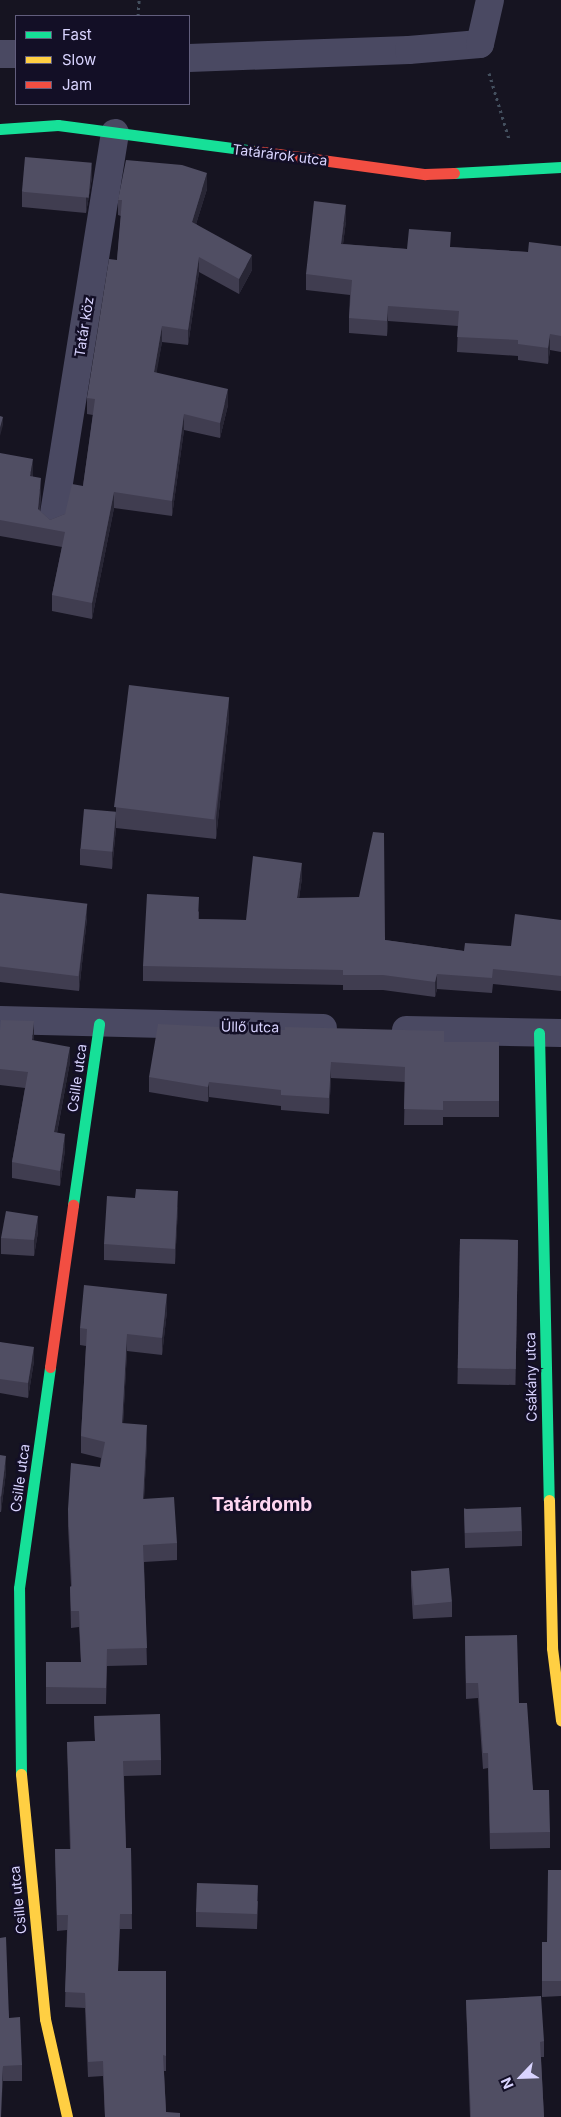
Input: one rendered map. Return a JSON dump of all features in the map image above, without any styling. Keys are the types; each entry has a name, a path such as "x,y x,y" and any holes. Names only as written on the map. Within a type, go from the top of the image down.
{"street":[{"path":"190,58 398,50 480,44 490,0"},
{"path":"0,54 15,54"},
{"name":"Tatárárok utca","path":"0,129 58,125 425,174 561,168"},
{"name":"Tatár köz","path":"53,520 115,133"},
{"name":"Üllő utca","path":"0,1020 349,1029"},
{"name":"Csille utca","path":"67,2117 46,2018 21,1786 20,1588 99,1024"},
{"path":"379,1030 550,1033"},
{"name":"Csákány utca","path":"550,1033 552,1648 561,1720"}],"path":[{"path":"138,15 139,0"},
{"path":"480,44 518,170"}],"building":[{"path":"25,157 92,163 89,198 22,192"},
{"path":"126,160 182,165 207,173 192,222 252,255 239,279 199,257 188,330 162,326 154,372 228,389 220,423 184,414 172,501 114,492 92,603 52,595 65,532 0,520 0,453 33,459 30,476 41,478 38,509 50,520 65,514 72,484 83,486 95,399 87,398 109,259 117,260 122,200 118,200"},
{"path":"314,201 346,205 341,244 407,249 409,229 451,232 450,247 528,252 529,242 561,246 561,336 550,334 548,348 518,344 518,340 457,337 459,311 388,306 387,321 349,318 352,280 306,274"},
{"path":"0,416 3,417 0,428"},
{"path":"129,685 229,697 214,819 114,807"},
{"path":"84,809 116,812 112,852 81,849"},
{"path":"373,832 384,833 385,940 464,951 465,943 511,946 515,914 561,920 561,976 493,969 492,978 437,974 435,982 383,975 343,975 343,970 143,966 147,894 199,897 198,919 246,920 253,856 302,863 297,898 359,897"},
{"path":"0,893 87,904 78,976 0,967"},
{"path":"1,1020 34,1021 32,1040 70,1047 54,1132 65,1134 60,1171 12,1162 28,1072 0,1069"},
{"path":"158,1024 285,1030 285,1027 444,1031 444,1042 499,1042 499,1101 443,1101 443,1110 404,1109 405,1067 331,1062 329,1098 281,1095 281,1090 209,1082 208,1087 149,1077"},
{"path":"136,1189 178,1191 175,1249 104,1244 107,1196 135,1198"},
{"path":"6,1211 38,1216 34,1240 1,1238"},
{"path":"460,1239 518,1240 516,1369 458,1368"},
{"path":"84,1285 167,1294 162,1338 127,1334 122,1423 147,1425 143,1499 174,1497 177,1543 143,1545 147,1648 107,1649 106,1688 46,1687 46,1662 81,1662 79,1611 71,1611 70,1587 72,1586 68,1509 71,1463 100,1467 105,1442 81,1436 87,1329 80,1328"},
{"path":"0,1342 34,1347 28,1383 0,1379"},
{"path":"0,1455 6,1456 1,1497 0,1496"},
{"path":"521,1507 522,1531 465,1533 464,1509"},
{"path":"449,1568 452,1602 414,1605 411,1571"},
{"path":"517,1635 519,1703 527,1703 533,1790 549,1790 550,1832 490,1833 488,1753 483,1753 478,1683 466,1683 465,1636"},
{"path":"160,1714 161,1760 123,1761 126,1848 131,1848 132,1914 120,1914 118,1971 166,1971 166,2056 163,2055 166,2112 180,2113 180,2117 105,2117 103,2061 88,2062 85,1993 65,1992 68,1915 57,1915 55,1849 71,1849 67,1742 95,1741 94,1716"},
{"path":"548,1870 561,1870 561,1981 542,1981 542,1942 547,1942"},
{"path":"197,1883 258,1885 257,1914 196,1912"},
{"path":"6,1937 9,2018 20,2017 22,2065 3,2066 0,2117 0,1938"},
{"path":"541,1996 544,2041 540,2042 544,2117 471,2117 466,2000"}],"traffic: fast":[{"path":"0,129 58,125 256,151"},
{"path":"454,173 561,167"},
{"path":"73,1205 99,1024"},
{"path":"539,1033 549,1500"},
{"path":"21,1774 19,1588 50,1367"}],"traffic: slow":[{"path":"549,1500 552,1648 561,1720"},
{"path":"21,1774 45,2019 67,2117"}],"traffic: jam":[{"path":"256,151 425,174 454,173"},
{"path":"50,1367 73,1205"}],"district":[{"name":"Tatárdomb","path":"262,1505"}]}
